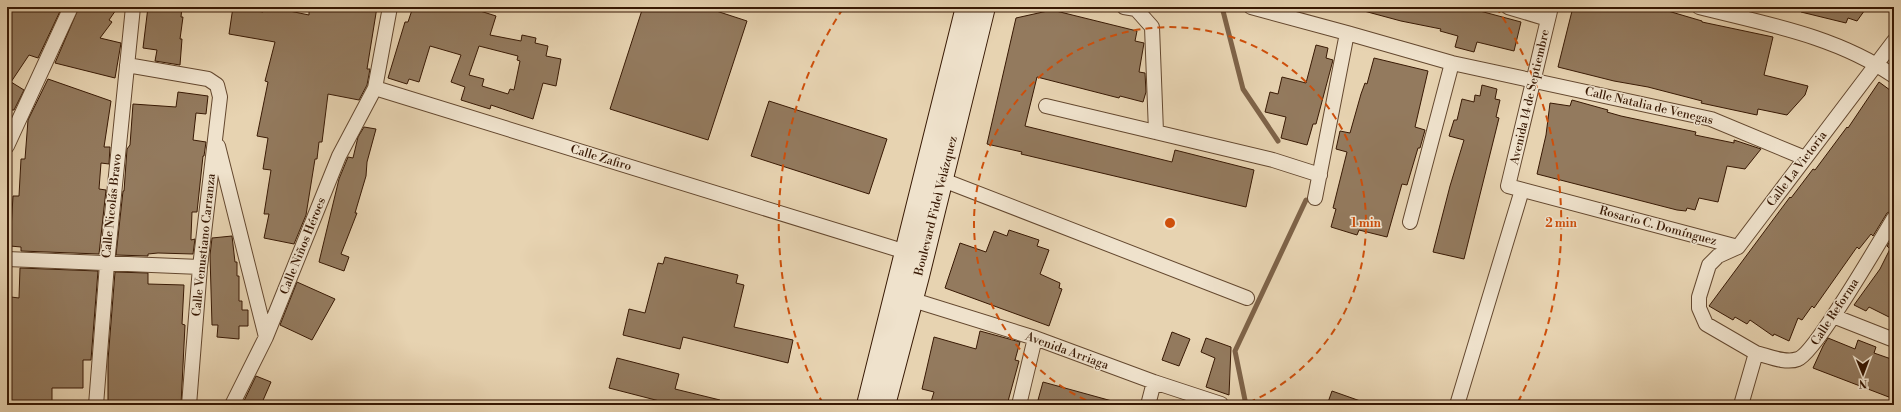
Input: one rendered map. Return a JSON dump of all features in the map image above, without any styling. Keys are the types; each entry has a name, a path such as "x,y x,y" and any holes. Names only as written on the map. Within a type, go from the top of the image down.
{"main road":[{"name":"Boulevard Fidel Velázquez","path":"885,405 943,180 974,11"},
{"name":"Boulevard Fidel Velázquez","path":"867,405 906,252 974,11"}],"street":[{"path":"7,146 71,7"},
{"name":"Calle Nicolás Bravo","path":"96,405 106,264 133,7"},
{"path":"375,88 390,7"},
{"path":"1124,7 1136,9 1152,27 1156,132"},
{"name":"Calle Natalia de Venegas","path":"1251,7 1452,63 1711,119 1805,158"},
{"path":"1508,7 1550,13"},
{"path":"1699,7 1833,43 1877,64 1894,76"},
{"name":"Avenida 14 de Septiembre","path":"1457,405 1515,188 1534,80 1550,13"},
{"path":"1315,198 1347,33"},
{"name":"Calle La Victoria","path":"1756,353 1706,324 1701,315 1699,308 1699,297 1709,265 1718,256 1738,247 1894,41"},
{"path":"1410,222 1452,63"},
{"name":"Calle Venustiano Carranza","path":"127,65 208,79 217,85 220,97 200,267 189,405"},
{"name":"Calle Zafiro","path":"375,88 906,252"},
{"name":"Calle Niños Héroes","path":"232,405 266,337 339,156 375,88"},
{"path":"1046,106 1273,160 1320,175"},
{"path":"215,136 266,337"},
{"path":"943,180 1247,298"},
{"name":"Rosario C. Domínguez","path":"1515,188 1738,247"},
{"name":"Calle Reforma","path":"1756,353 1792,361 1799,359 1812,347 1894,218"},
{"path":"7,258 106,264 200,267"},
{"name":"Avenida Arriaga","path":"913,300 1035,338 1154,382 1221,404"},
{"path":"1833,316 1894,340"},
{"path":"1019,405 1035,338"},
{"path":"1741,405 1756,353"},
{"path":"1148,405 1154,382"}],"building":[{"path":"7,7 62,7 38,58 29,55 11,82 24,90 14,110 7,110"},
{"path":"79,7 118,7 109,20 112,22 100,38 121,43 115,78 55,63"},
{"path":"148,7 182,7 181,17 183,17 180,39 182,39 180,65 155,61 157,50 143,48"},
{"path":"233,7 263,12 264,7 270,7 309,15 309,7 377,7 367,69 370,69 367,85 359,100 328,94 322,142 319,142 317,159 315,159 306,215 294,244 264,238 269,214 264,214 271,170 263,169 268,138 257,136 268,82 265,81 275,42 229,34"},
{"path":"413,7 478,7 477,10 496,16 490,35 521,41 522,35 536,38 535,43 548,46 546,56 561,59 556,86 543,83 533,119 491,105 490,109 461,100 465,87 451,82 461,55 430,46 419,82 409,79 407,84 388,78 405,22 408,22","holes":["479,46 518,56 517,60 520,61 514,90 510,89 508,94 482,86 484,79 469,75"]},
{"path":"643,7 704,7 747,21 708,140 610,109"},
{"path":"1365,7 1465,7 1521,22 1514,51 1477,42 1474,52 1455,47 1458,36 1440,31 1441,29 1401,21 1364,11"},
{"path":"1573,7 1647,7 1668,11 1702,22 1773,37 1764,75 1808,86 1805,95 1787,115 1758,109 1757,115 1701,103 1702,101 1648,87 1614,81 1558,67"},
{"path":"1802,7 1867,7 1857,21 1848,18 1846,23 1801,12"},
{"path":"1052,10 1137,31 1135,41 1144,43 1139,72 1145,73 1146,92 1143,102 1120,96 1119,98 1037,77 1025,126 1172,162 1175,150 1254,170 1246,207 1021,154 1022,152 987,144 1016,18"},
{"path":"1316,45 1328,48 1326,58 1333,60 1316,124 1313,124 1307,145 1281,138 1286,117 1265,112 1270,92 1278,94 1282,77 1306,83"},
{"path":"1374,58 1428,71 1415,127 1425,130 1407,185 1402,184 1387,237 1359,230 1357,235 1331,227 1336,209 1333,208 1347,152 1336,149 1340,131 1350,133 1361,94 1365,83 1367,84"},
{"path":"48,79 111,101 104,147 110,147 109,164 101,163 99,189 106,190 99,254 21,251 21,247 10,246 13,196 19,196 21,159 25,159 28,120"},
{"path":"1879,82 1894,93 1894,210 1887,213 1873,236 1871,234 1859,249 1857,247 1814,308 1812,306 1802,320 1798,318 1789,341 1774,334 1773,336 1750,320 1747,324 1735,317 1733,320 1709,306 1790,197 1791,198 1813,169 1815,170 1847,127 1848,128"},
{"path":"1482,85 1497,89 1495,99 1500,100 1496,117 1499,118 1464,259 1433,252 1450,186 1464,140 1449,136 1454,120 1457,120 1462,99 1474,102 1475,95 1480,96"},
{"path":"178,92 208,96 206,114 196,113 193,140 206,142 197,212 192,212 191,240 195,239 193,254 158,253 148,254 148,256 116,255 124,191 127,149 130,145 133,104 176,107"},
{"path":"1572,100 1608,110 1607,112 1621,116 1696,132 1695,135 1734,143 1734,140 1761,149 1745,169 1727,166 1718,202 1699,198 1695,210 1687,208 1686,211 1677,210 1537,174 1546,135 1550,103 1570,106"},
{"path":"769,101 887,139 869,194 751,156"},
{"path":"364,127 376,129 367,162 366,176 355,213 357,213 341,254 349,257 344,271 319,262 339,179 348,157 353,158 358,137"},
{"path":"1009,230 1039,240 1037,246 1049,250 1040,274 1060,283 1059,288 1062,289 1049,326 945,288 960,243 986,252 994,231 1007,236"},
{"path":"1894,235 1894,316 1890,315 1889,317 1869,307 1866,311 1854,305 1880,269 1890,249 1887,246"},
{"path":"232,236 235,262 237,262 237,276 239,276 239,301 242,301 242,310 248,310 248,326 239,326 239,339 217,337 218,325 212,325 210,255 212,238"},
{"path":"665,257 738,275 736,283 744,285 734,327 793,340 788,363 683,337 680,349 623,335 629,309 645,313 658,263 663,264"},
{"path":"20,268 98,271 91,360 83,360 83,388 52,388 52,405 11,405 10,370 7,370 8,327 10,328 11,297 19,298"},
{"path":"115,272 148,273 148,284 184,285 182,324 185,325 181,405 108,405 108,360"},
{"path":"297,282 335,299 312,340 280,325"},
{"path":"980,331 1020,342 1015,360 1019,361 1007,405 930,405 934,392 922,389 934,337 976,349"},
{"path":"1172,332 1190,339 1179,366 1162,360"},
{"path":"1206,338 1231,347 1229,395 1206,387 1215,358 1201,352"},
{"path":"1828,338 1855,349 1858,340 1876,347 1874,353 1894,360 1894,399 1813,368"},
{"path":"617,358 679,374 675,389 720,400 719,405 675,405 609,388"},
{"path":"256,376 271,382 261,405 242,405"},
{"path":"1043,382 1112,401 1111,405 1057,405 1038,400"},
{"path":"1332,391 1366,403 1366,405 1327,405"}],"waterway":[{"path":"1222,7 1243,89 1278,141"},
{"path":"1246,405 1235,351 1306,200"}]}
